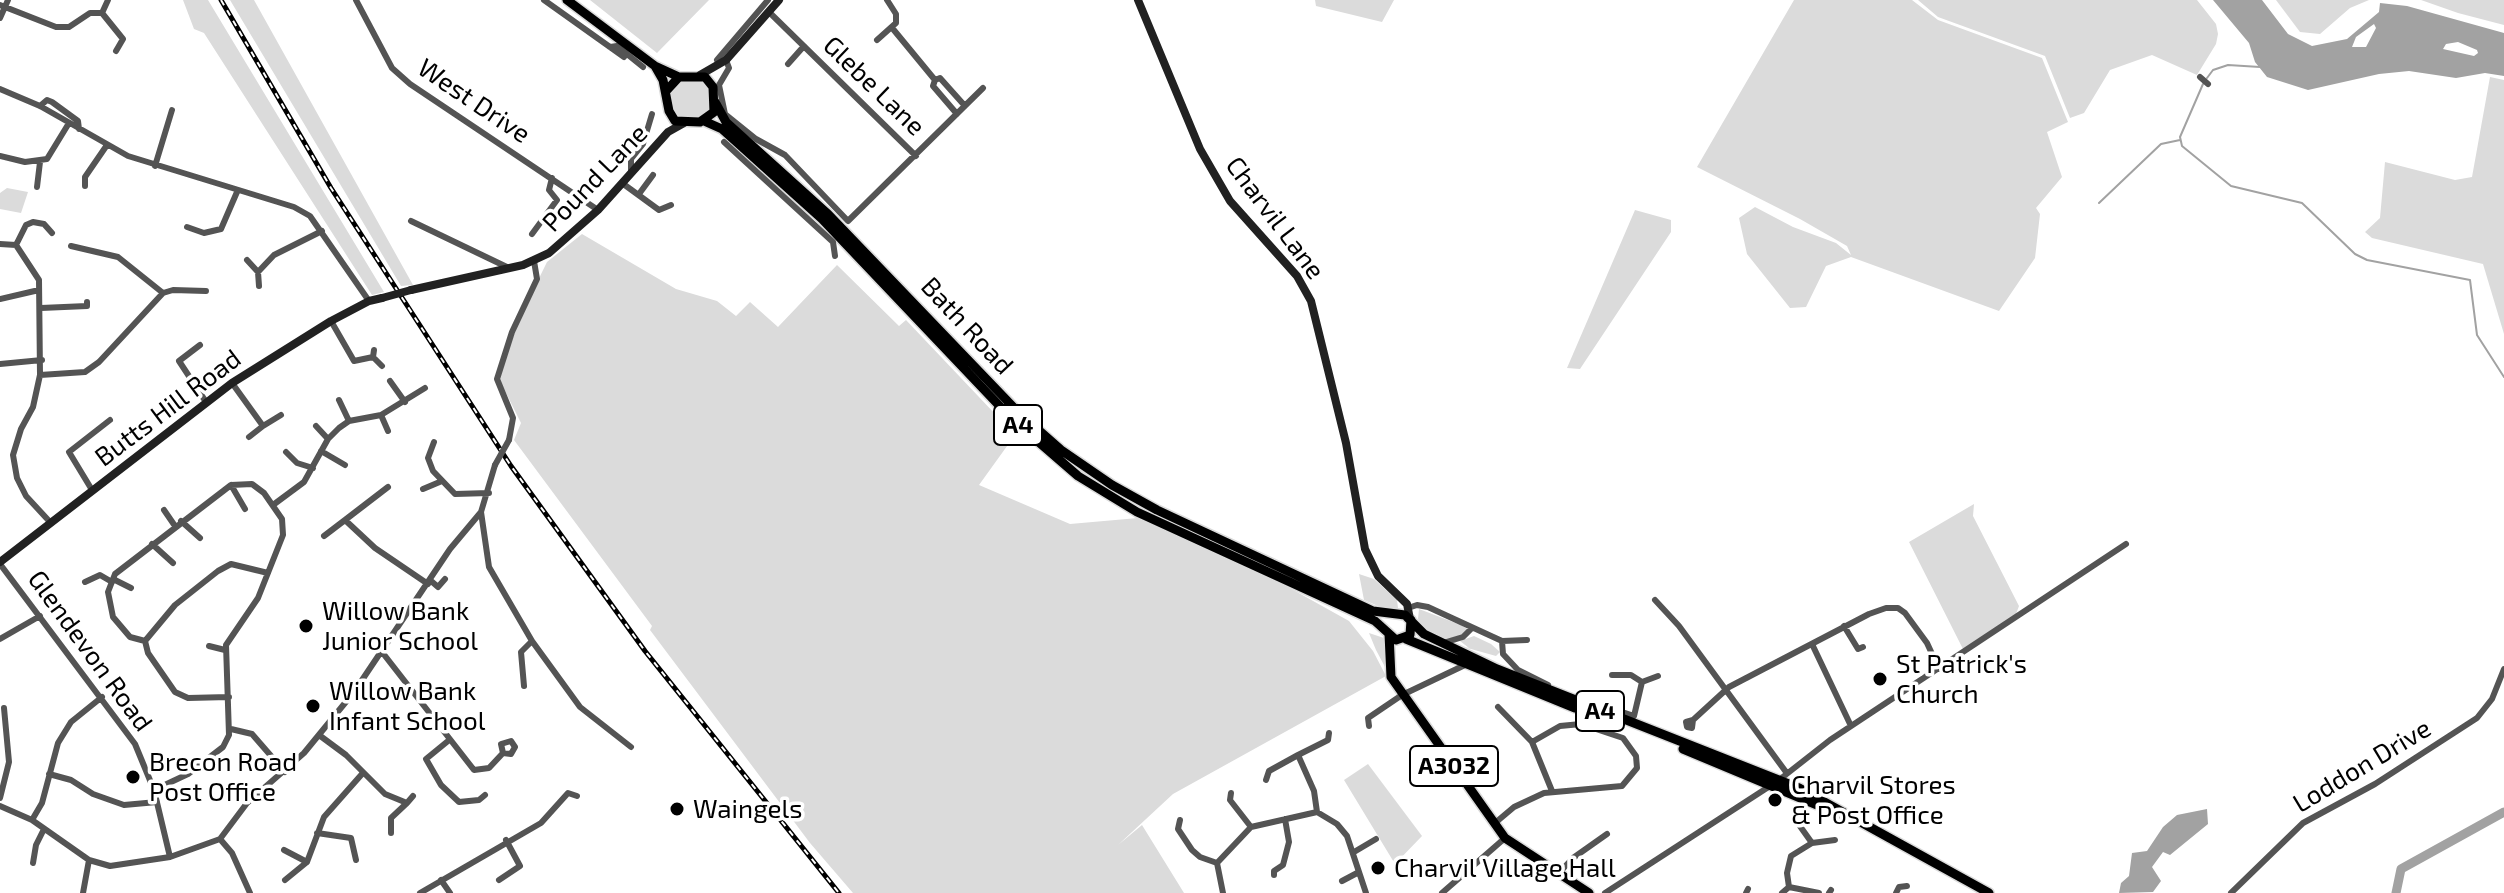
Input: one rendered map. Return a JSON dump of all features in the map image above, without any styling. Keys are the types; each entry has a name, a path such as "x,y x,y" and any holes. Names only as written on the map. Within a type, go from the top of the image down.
{"main road":[{"path":"567,0 655,66 679,77 700,75 713,87 715,102 712,115 704,121 677,122 669,113 667,90 655,66"},
{"path":"667,90 679,77"},
{"name":"Bath Road","path":"715,102 726,122 776,177 860,256 1020,427 1078,476 1137,512 1375,621 1388,633 1404,639"},
{"name":"Bath Road","path":"704,121 719,127 899,285 1019,413 1084,467 1169,516 1373,611 1409,616"},
{"path":"1388,633 1388,623 1396,615"},
{"path":"1390,655 1412,631 1409,616"},
{"name":"A4","path":"1409,616 1424,634 1527,682 1783,776 1849,817 1989,893"},
{"name":"A3032","path":"1388,633 1389,671 1402,695 1505,838 1589,893"},
{"name":"A4","path":"1404,639 1462,666 1849,817"}],"street":[{"path":"102,13 108,0"},
{"name":"West Drive","path":"356,0 392,68 410,84 598,210"},
{"path":"544,0 624,57"},
{"path":"700,75 721,62 768,0"},
{"path":"733,47 779,0"},
{"path":"877,40 893,29 896,14 889,0"},
{"name":"Charvil Lane","path":"1138,0 1200,149 1216,177 1244,218 1297,276 1311,301 1346,443 1365,549 1378,576 1402,599 1409,616"},
{"path":"0,18 4,4 56,27 69,27 90,13 102,13 123,39 116,51"},
{"name":"Glebe Lane","path":"769,12 916,156"},
{"path":"107,33 115,27"},
{"path":"893,29 935,80"},
{"path":"610,47 617,46 643,67"},
{"path":"783,52 789,62 804,46"},
{"path":"721,62 729,68 719,80 725,114 756,139 785,155 848,221 983,88"},
{"path":"713,87 721,62"},
{"path":"2200,77 2208,84"},
{"path":"935,80 940,78 965,106"},
{"path":"935,80 933,86 957,114"},
{"path":"0,89 40,106 107,145 155,166 294,207 310,216 369,301"},
{"path":"40,106 47,100 52,102 78,121 79,129"},
{"path":"155,166 172,110"},
{"name":"Pound Lane","path":"668,132 669,113"},
{"path":"631,173 631,159 643,144 652,114"},
{"path":"1,154 25,162 40,162 54,152 69,123"},
{"name":"Pound Lane","path":"369,301 509,268 549,253 598,210 668,132 684,123"},
{"path":"724,142 776,177 833,242 835,256"},
{"path":"85,186 85,177 107,145"},
{"path":"22,171 25,162"},
{"path":"37,187 40,162"},
{"path":"634,194 653,183 653,175"},
{"path":"74,176 85,177"},
{"path":"532,234 557,200 549,190 552,178"},
{"path":"622,183 658,214 671,205"},
{"path":"187,227 213,233 221,229 237,192"},
{"path":"411,221 509,268"},
{"path":"16,245 26,225 33,222 44,224 52,233"},
{"path":"258,272 274,255 322,231"},
{"path":"0,244 16,245 35,270 39,290 40,375 33,407 13,455 17,478 26,496 50,522"},
{"path":"71,246 118,257 163,293"},
{"path":"247,260 258,272 259,286"},
{"path":"0,806 32,820 89,860 110,866 170,857 220,839 247,803 285,772 319,735 481,512 495,465 509,440 513,418 497,379 507,346 537,279 534,261"},
{"path":"6,288 11,295"},
{"path":"0,299 39,290"},
{"path":"40,375 85,372 99,362 163,293 173,290 206,291"},
{"name":"Butts Hill Road","path":"0,563 232,383 369,301"},
{"path":"41,308 87,306"},
{"path":"331,321 354,361 373,354 382,366"},
{"path":"200,345 179,361 206,402"},
{"path":"0,364 42,360"},
{"path":"390,381 405,402"},
{"path":"232,383 263,426"},
{"path":"273,505 304,482 328,439 349,421 381,415 392,401 405,402 425,388"},
{"path":"339,400 349,421"},
{"path":"249,437 281,415"},
{"path":"381,415 388,431"},
{"path":"92,490 66,451 98,424 110,420"},
{"path":"316,426 328,439"},
{"path":"434,442 428,458 433,471 455,494 489,493"},
{"path":"321,451 345,465"},
{"path":"286,452 297,463 313,468"},
{"path":"423,489 442,481"},
{"path":"145,641 130,637 113,617 108,592 113,580 178,523 231,485 252,484 264,493 282,519 283,535 258,598 234,629 225,650 231,729 223,747 180,779 154,790"},
{"path":"231,485 245,509"},
{"path":"324,536 334,533 382,488"},
{"path":"364,504 370,510"},
{"path":"164,510 200,538"},
{"path":"481,512 489,567 532,641 580,707 621,734 631,747"},
{"path":"345,520 375,548 429,582 438,587 445,579"},
{"path":"152,544 173,563"},
{"path":"1770,785 1851,726 2126,544"},
{"name":"Glendevon Road","path":"0,563 135,744 154,790 170,857"},
{"path":"145,641 175,605 218,571 231,564 268,573"},
{"path":"85,582 100,575 131,588"},
{"path":"1396,615 1402,599"},
{"path":"1655,600 1679,626 1783,776"},
{"path":"1409,616 1417,605 1428,607 1502,641 1527,640"},
{"path":"1693,720 1726,691 1869,614 1898,608 1927,643 1939,669"},
{"path":"0,639 40,616"},
{"path":"1844,626 1858,649"},
{"path":"1442,643 1463,637 1471,629"},
{"path":"145,641 148,653 175,692 188,698 229,697"},
{"path":"524,686 521,652 532,641"},
{"path":"1502,641 1503,654 1518,670 1560,691 1634,716 1642,682"},
{"path":"1812,644 1851,726"},
{"path":"209,646 225,650"},
{"path":"382,652 466,764 480,772 503,753"},
{"path":"1369,726 1366,714 1462,666"},
{"name":"Loddon Drive","path":"2231,893 2303,823 2375,784 2477,718 2492,699 2504,669"},
{"path":"1612,675 1631,675 1642,682"},
{"path":"1642,682 1658,676"},
{"path":"32,820 42,803 58,743 71,722 102,697"},
{"path":"1498,707 1509,714 1532,742 1552,791"},
{"path":"0,798 9,762 2,720 4,708"},
{"path":"1495,823 1526,800 1552,791 1622,786 1637,768 1636,756 1623,738 1581,724 1560,726 1532,742"},
{"path":"231,729 252,734 285,772"},
{"path":"319,735 346,755 385,794 407,803"},
{"path":"1260,769 1269,771 1328,737 1335,747"},
{"path":"448,741 422,758 454,800"},
{"path":"1298,755 1314,791 1317,812"},
{"path":"1266,780 1269,771"},
{"path":"49,774 71,780 93,794 124,805 157,802"},
{"path":"285,880 307,862 324,817 362,774"},
{"path":"1605,893 1756,782 1783,776"},
{"path":"420,893 550,816 565,791 577,796"},
{"path":"454,800 479,800 485,795"},
{"path":"391,833 391,818 413,796"},
{"path":"1221,800 1230,797 1251,827"},
{"path":"448,809 454,800"},
{"path":"1217,863 1251,827 1317,812 1337,824 1354,852 1366,893"},
{"path":"1272,872 1283,865 1289,842 1285,819"},
{"path":"1178,829 1180,820"},
{"path":"1797,822 1812,843"},
{"path":"1170,824 1178,829 1200,857 1217,863"},
{"path":"31,859 44,829"},
{"path":"317,833 351,836 356,860"},
{"path":"1558,874 1597,836 1607,834"},
{"path":"1442,893 1505,838"},
{"path":"220,839 232,853 250,893"},
{"path":"499,880 523,864 506,840"},
{"path":"1789,887 1787,873 1791,856 1812,843 1835,840"},
{"path":"1354,852 1375,842"},
{"path":"284,850 307,862"},
{"path":"1565,851 1573,858"},
{"path":"83,893 89,860"},
{"path":"1217,863 1223,893"},
{"path":"1342,881 1359,872"},
{"path":"1897,877 1901,888"},
{"path":"441,880 450,893"},
{"path":"1782,893 1789,887"},
{"path":"1789,887 1819,893"}],"shaded area":[{"path":"183,0 208,0 384,292 372,295 204,33 194,29"},
{"path":"230,0 254,0 413,285 401,286"},
{"path":"590,0 709,0 657,53"},
{"path":"1315,0 1394,0 1382,22 1316,6"},
{"path":"1794,0 1912,0 1938,20 2042,58 2068,122 2047,132 2062,177 2036,208 2040,214 2035,258 1999,311 1851,257 1826,266 1806,307 1790,308 1747,254 1739,218 1755,207 1793,227 1836,243 1851,255 1847,246 1800,219 1697,167"},
{"path":"1918,0 2197,0 2216,24 2218,34 2216,44 2197,75 2152,55 2110,70 2084,113 2070,118 2045,56 1938,17"},
{"path":"2213,0 2262,0 2288,34 2312,46 2347,39 2379,12 2380,3 2407,6 2504,33 2504,76 2485,73 2456,78 2409,71 2379,74 2308,90 2267,77 2255,62 2249,43","holes":["2374,24 2376,28 2366,47 2352,47 2356,37","2458,42 2477,50 2478,53 2474,56 2443,49 2446,44"]},
{"path":"2276,0 2369,0 2350,8 2320,34 2300,32"},
{"path":"2421,0 2504,0 2504,25 2458,13"},
{"path":"2490,77 2504,80 2504,334 2483,264 2372,238 2365,232 2380,218 2385,162 2455,180 2472,177"},
{"path":"691,78 706,84 712,99 706,114 691,120 676,114 670,99 676,84"},
{"path":"7,188 28,192 21,213 0,209 0,193"},
{"path":"1635,210 1671,220 1671,232 1580,369 1567,368"},
{"path":"582,234 676,289 717,301 736,316 750,302 778,327 837,265 899,326 906,320 1015,435 979,485 1070,524 1138,518 1288,587 1349,621 1373,651 1386,676 1173,794 1118,845 1142,825 1184,893 853,893 810,843 650,630 652,626 514,440 521,423 498,377 523,311 547,262"},
{"path":"1974,504 1973,516 2019,606 2016,614 1964,651 1909,542"},
{"path":"1359,574 1374,579 1397,600 1398,608 1385,609 1364,600"},
{"path":"1419,609 1469,630 1463,636 1446,639 1426,632 1418,619"},
{"path":"1369,633 1384,638 1385,667 1376,650"},
{"path":"1474,636 1500,652 1496,656 1453,644 1469,648 1460,641"},
{"path":"1368,764 1422,836 1395,864 1344,780"},
{"path":"2207,809 2208,824 2170,855 2163,852 2152,867 2161,881 2153,892 2119,893 2121,883 2129,876 2132,853 2147,851 2163,827 2177,815"}],"waterway":[{"path":"2207,78 2213,70 2228,65 2260,67"},
{"path":"2203,84 2180,137 2182,146 2231,186 2302,203 2355,254 2367,260 2470,280 2477,335 2504,377"},
{"path":"2099,203 2161,144 2180,140"},
{"path":"2396,893 2401,869 2504,812"}],"railway":[{"path":"221,0 331,188 511,466 645,651 839,893"}],"place":[{"name":"Willow Bank Junior School","path":"306,626"},
{"name":"St Patrick's Church","path":"1880,679"},
{"name":"Willow Bank Infant School","path":"313,706"},
{"name":"Brecon Road Post Office","path":"133,777"},
{"name":"Charvil Stores & Post Office","path":"1775,800"},
{"name":"Waingels","path":"677,809"},
{"name":"Charvil Village Hall","path":"1378,868"}]}
